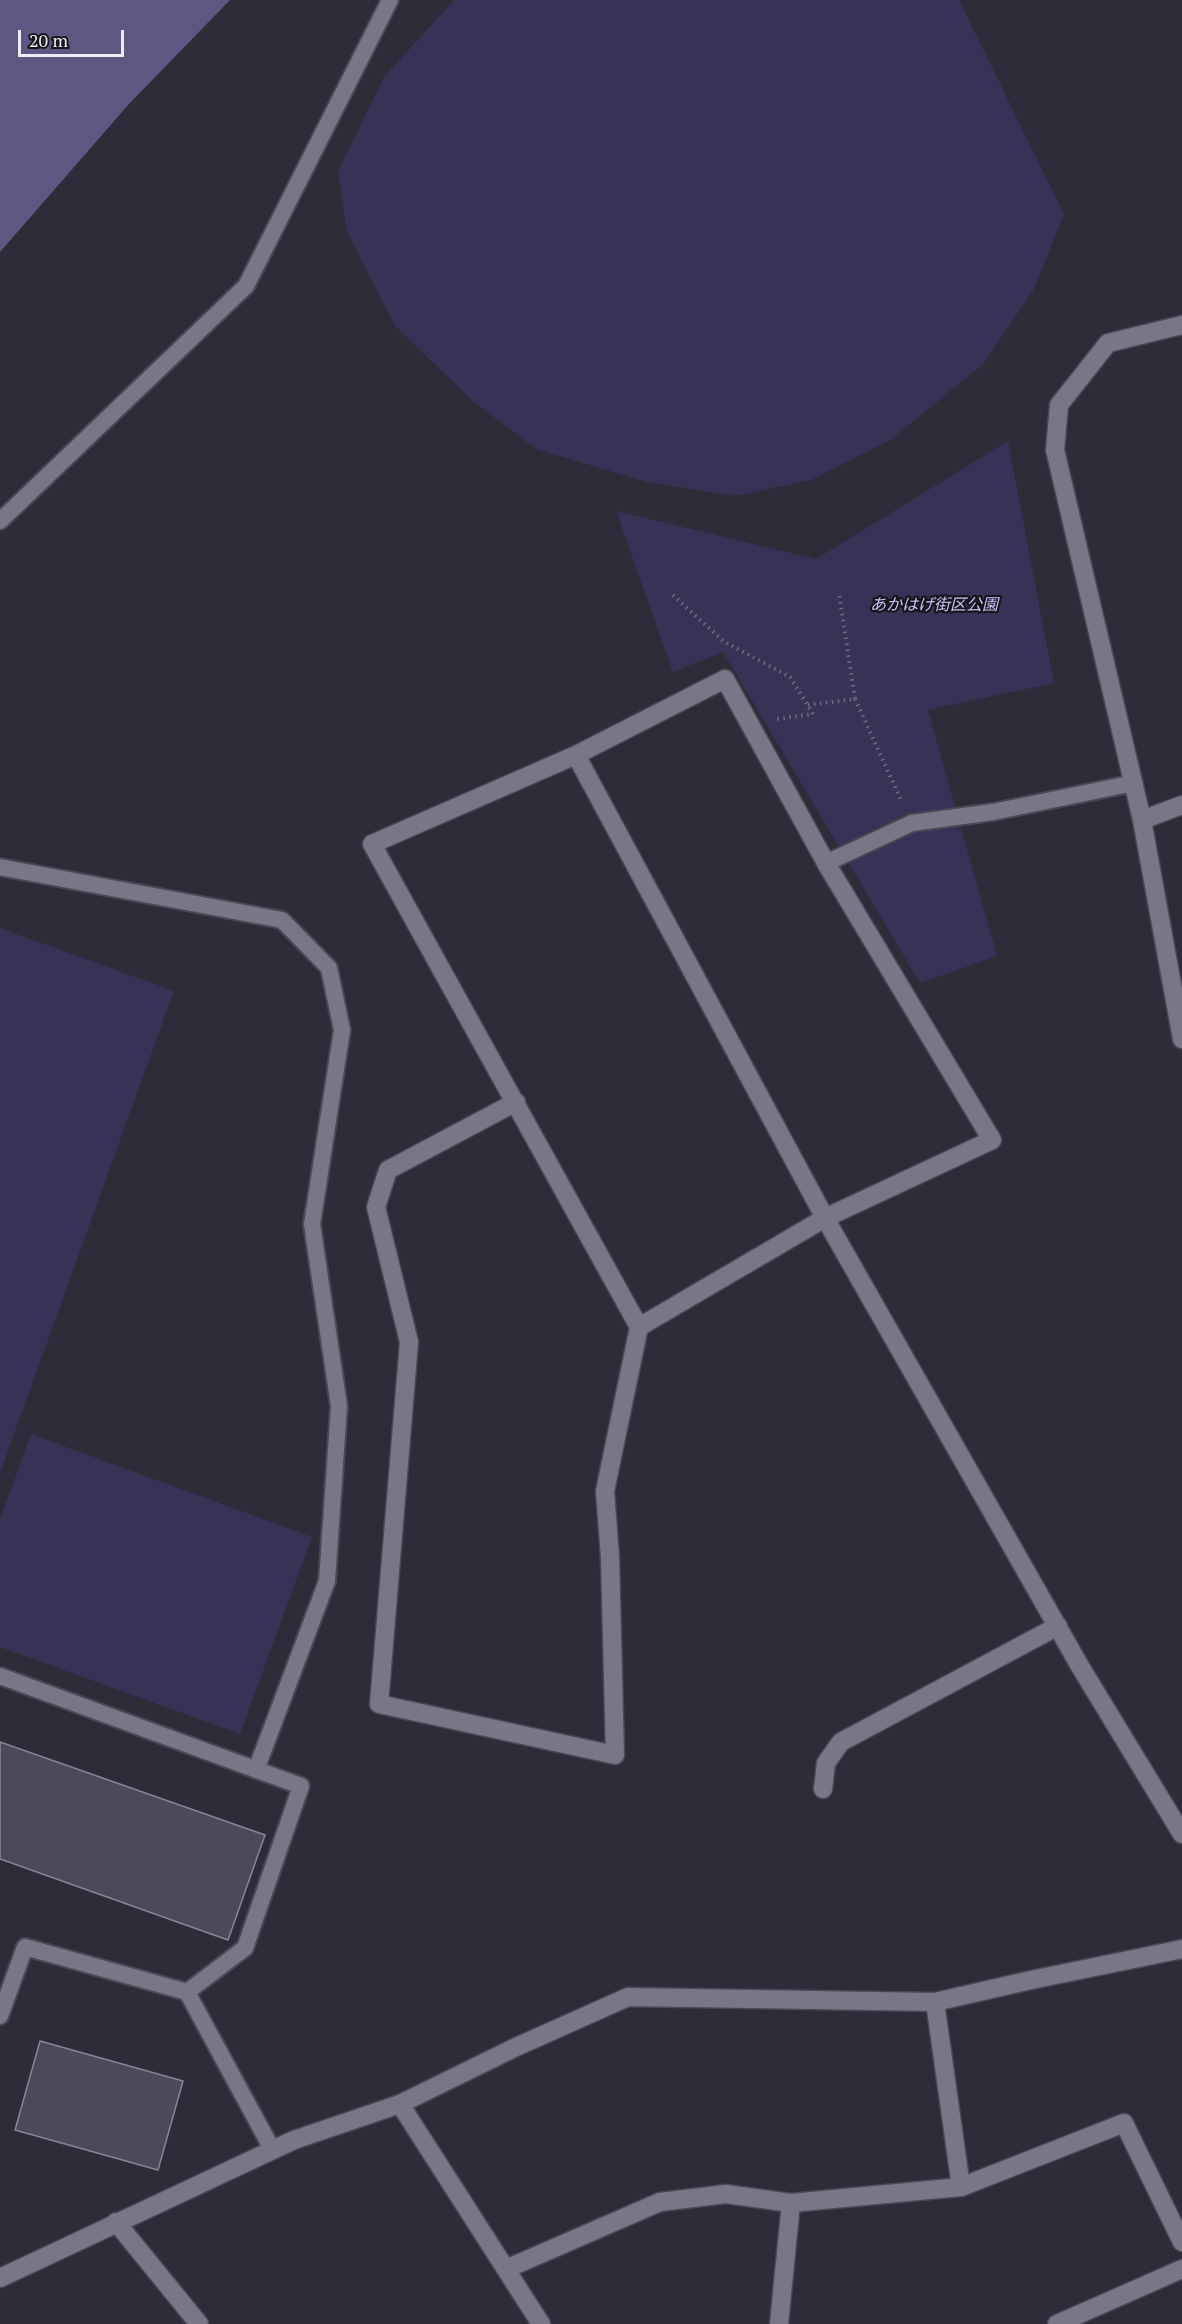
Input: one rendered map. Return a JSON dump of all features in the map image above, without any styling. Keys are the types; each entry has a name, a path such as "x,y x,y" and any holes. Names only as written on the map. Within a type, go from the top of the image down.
{"street":[{"path":"1182,325 1108,343 1059,405 1055,450 1142,820 1182,1039"},
{"path":"516,1102 388,1170 375,1207 409,1342 379,1704 615,1755 610,1557 605,1491 639,1328 516,1102 372,844 576,755 725,679 826,863 992,1140 825,1218 639,1328"},
{"path":"576,755 825,1218 1058,1626 1182,1834"},
{"path":"1142,820 1182,805"},
{"path":"823,1789 826,1763 841,1742 1058,1626"},
{"path":"0,2278 294,2140 400,2104 516,2047 628,1997 935,2002 1182,1949"},
{"path":"935,2002 961,2187"},
{"path":"400,2104 541,2324"},
{"path":"506,2269 660,2202 726,2194 791,2203 961,2187 1124,2123 1182,2242"},
{"path":"779,2324 791,2203"},
{"path":"116,2222 199,2324"},
{"path":"1057,2324 1182,2269"}],"lane":[{"path":"0,521 246,286 390,0"},
{"path":"826,863 912,823 993,812 1134,783"},
{"path":"0,867 282,920 329,968 342,1030 312,1224 339,1406 327,1581 256,1770"},
{"path":"0,1676 301,1786 245,1948 187,1992"},
{"path":"0,2016 25,1947 187,1992 272,2150"}],"path":[{"path":"838,593 855,699 912,823"},
{"path":"673,596 723,641 790,677 813,714 774,719"},
{"path":"808,705 855,699"}],"green space":[{"path":"454,0 959,0 1064,214 1034,289 983,364 892,439 811,480 735,496 647,482 536,449 474,402 395,326 347,232 338,171 384,77"},
{"name":"あかはげ街区公園","path":"1008,441 1054,683 928,710 997,956 920,983 723,652 673,672 616,511 816,559"},
{"path":"0,928 174,991 0,1473"},
{"path":"31,1434 312,1537 240,1734 0,1647 0,1519"}],"shaded area":[{"path":"0,0 230,0 129,104 0,252"}],"building":[{"path":"0,1742 265,1835 228,1940 0,1859"},
{"path":"40,2041 183,2081 158,2170 15,2130"}]}
